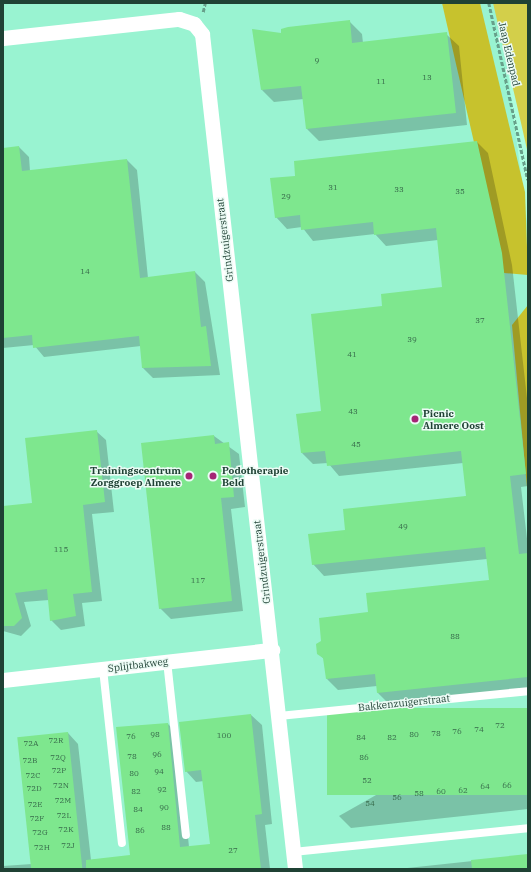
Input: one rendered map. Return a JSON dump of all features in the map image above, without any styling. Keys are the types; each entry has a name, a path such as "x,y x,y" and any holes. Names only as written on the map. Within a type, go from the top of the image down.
{"street":[{"name":"Grindzuigerstraat","path":"3,38 179,19 194,24 202,34 272,650"},
{"name":"Splijtbakweg","path":"3,680 272,650"},
{"path":"272,650 295,869"}],"lane":[{"path":"167,662 186,835"},
{"path":"103,669 122,843"},
{"name":"Bakkenzuigerstraat","path":"279,716 528,691"},
{"path":"293,852 528,828"}],"path":[{"name":"Jaap Edenpad","path":"489,3 528,180"}],"shaded area":[{"path":"3,3 499,3 528,229 528,869 3,869"},
{"path":"442,3 480,3 525,192 528,275 504,273"},
{"path":"493,3 528,3 528,154 519,114"},
{"path":"528,305 528,498 512,325"}],"building":[{"path":"350,20 352,43 447,32 456,113 306,129 301,86 261,90 252,29 281,33 281,29 288,27"},
{"path":"477,141 502,253 526,474 510,476 519,554 528,553 528,677 377,693 375,674 326,679 323,658 317,654 316,644 321,641 319,618 368,612 366,593 489,580 485,547 312,565 308,534 345,530 343,509 466,496 461,451 327,466 325,451 301,453 296,414 321,411 311,314 382,306 381,294 442,287 436,228 374,235 373,222 301,230 300,215 275,218 270,178 295,176 294,161"},
{"path":"19,146 22,171 127,159 140,278 195,271 201,327 206,326 211,366 142,368 139,336 33,348 32,335 3,338 3,148"},
{"path":"97,430 105,502 83,505 92,592 73,594 76,616 50,621 47,589 15,593 22,618 14,626 3,626 3,506 32,503 25,438"},
{"path":"214,435 215,444 229,442 234,497 221,498 232,601 159,609 141,443"},
{"path":"327,708 528,708 528,795 327,795"},
{"path":"251,714 262,814 255,815 261,869 86,869 86,860 130,855 116,727 168,723 180,847 210,844 201,770 185,772 179,722"},
{"path":"68,732 82,869 31,869 17,737"},
{"path":"528,854 528,869 472,869 471,860"}],"place":[{"name":"Picnic Almere Oost","path":"415,419"},
{"name":"Trainingscentrum Zorggroep Almere","path":"189,476"},
{"name":"Podotherapie Beld","path":"213,476"}]}
